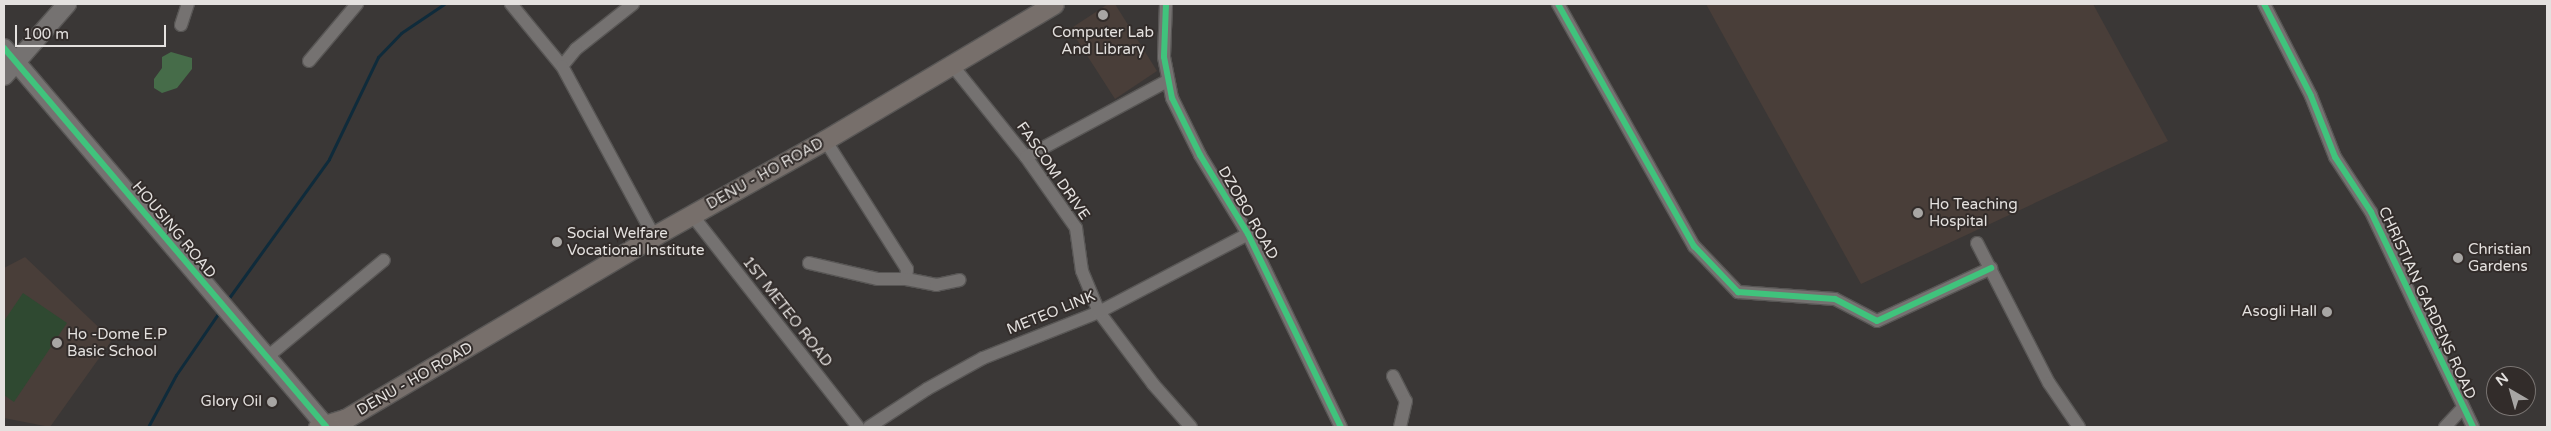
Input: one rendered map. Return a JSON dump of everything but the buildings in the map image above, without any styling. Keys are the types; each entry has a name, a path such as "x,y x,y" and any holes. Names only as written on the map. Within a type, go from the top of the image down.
{"main road":[{"name":"DENU - HO ROAD","path":"330,425 654,236 825,140 1054,4"}],"street":[{"path":"4,76 67,4"},
{"path":"181,25 188,4"},
{"path":"309,61 357,4"},
{"path":"511,4 562,66 654,236"},
{"path":"562,66 576,50 633,4"},
{"name":"DZOBO ROAD","path":"1166,4 1167,81 1200,155 1248,234 1341,427"},
{"path":"1558,4 1694,246 1738,292 1835,299 1877,321 1991,268"},
{"name":"CHRISTIAN GARDENS ROAD","path":"2264,4 2311,96 2335,157 2371,212 2473,427"},
{"name":"HOUSING ROAD","path":"4,48 266,358 330,425"},
{"name":"FASCOM DRIVE","path":"952,65 1026,158 1076,228 1082,271 1099,312 1153,384 1191,427"},
{"path":"1026,158 1167,81"},
{"path":"825,140 907,269 906,280"},
{"name":"1ST METEO ROAD","path":"692,215 858,427"},
{"name":"METEO LINK","path":"870,427 927,389 983,358 1099,312 1248,234"},
{"path":"1977,243 2049,383 2079,427"},
{"path":"266,358 384,260"},
{"path":"809,263 878,279 906,280 936,285 959,280"},
{"path":"1393,376 1406,401 1400,427"},
{"path":"2446,427 2463,408"}],"shaded area":[{"path":"1108,4 1115,4 1157,71 1115,99 1070,29"},
{"name":"Ho Teaching Hospital","path":"1706,4 2093,4 2168,141 1861,284"},
{"name":"Ho -Dome E.P Basic School","path":"25,257 112,340 50,427 4,418 4,268"}],"green space":[{"path":"171,52 192,58 192,69 177,88 162,93 154,88 154,79 162,68 162,57"},
{"path":"23,293 67,323 14,402 4,395 4,321"}],"waterway":[{"path":"226,302 329,159 378,57 401,33 444,4"},
{"path":"148,427 176,375 220,311"}],"cycle path":[{"path":"1166,4 1164,57 1172,98 1200,155 1248,234 1341,427"},
{"path":"1558,4 1694,246 1738,292 1835,299 1877,321 1991,268"},
{"path":"2264,4 2311,96 2335,157 2371,212 2473,427"},
{"path":"4,48 326,427"}],"place":[{"name":"Computer Lab And Library","path":"1103,15"},
{"name":"Ho Teaching Hospital","path":"1918,213"},
{"name":"Social Welfare Vocational Institute","path":"557,242"},
{"name":"Christian Gardens","path":"2458,258"},
{"name":"Asogli Hall","path":"2327,312"},
{"name":"Ho -Dome E.P Basic School","path":"57,343"},
{"name":"Glory Oil","path":"272,402"}]}
